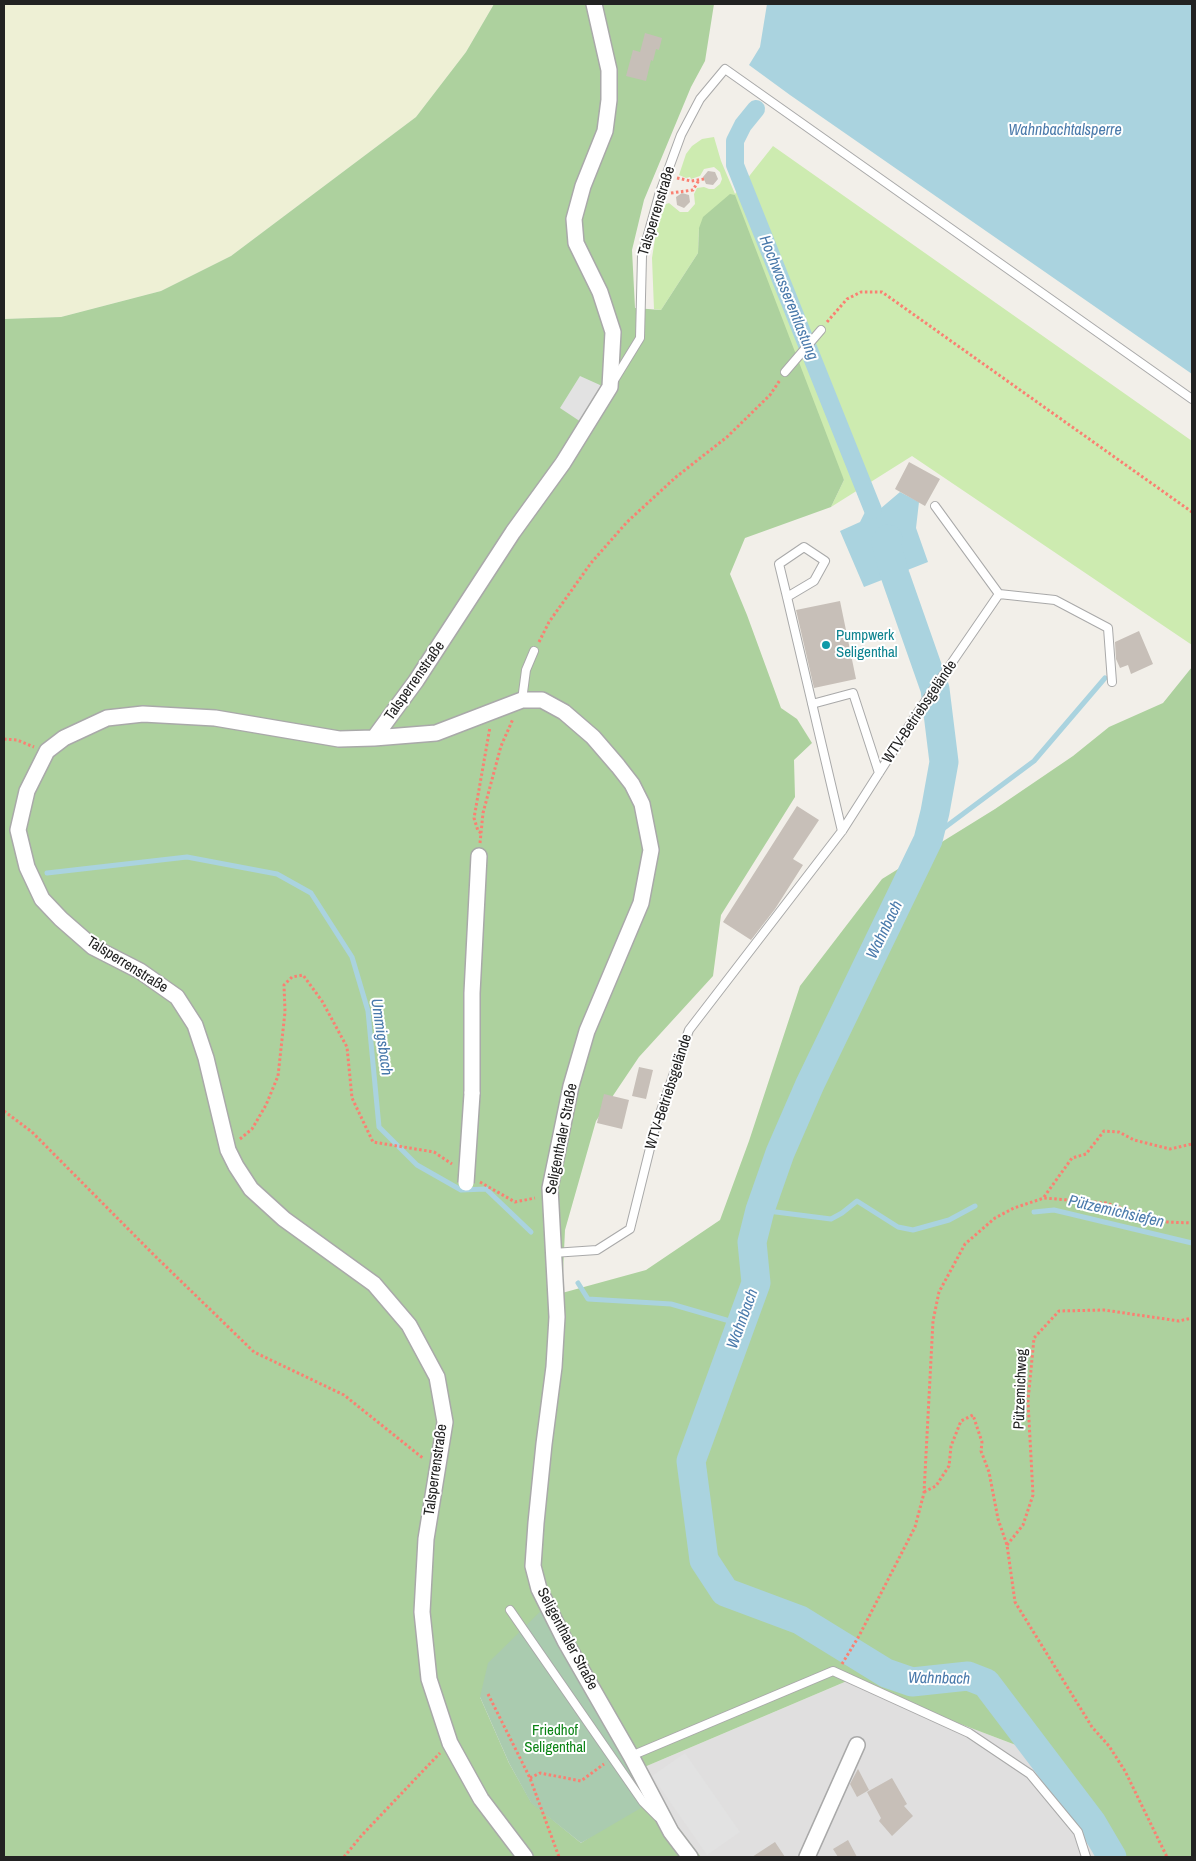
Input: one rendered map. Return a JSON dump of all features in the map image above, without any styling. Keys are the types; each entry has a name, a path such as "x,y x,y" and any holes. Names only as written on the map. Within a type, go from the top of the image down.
{"street":[{"path":"594,4 610,70 609,100 605,131 583,186 574,219 576,243 600,292 612,332 610,387"},
{"name":"Talsperrenstraße","path":"525,1857 481,1799 450,1743 429,1679 422,1612 426,1540 445,1422 436,1377 409,1325 374,1284 284,1219 251,1189 228,1150 206,1058 195,1026 177,997 140,971 93,947 61,919 42,899 34,883 27,868 18,830 27,791 47,751 64,738 107,718 143,714 215,718 339,739 374,738 416,681 513,532 563,463 610,387"},
{"name":"Seligenthaler Straße","path":"374,738 436,733 522,700 542,700 564,712 593,737 632,784 642,804 651,850 641,903 587,1031 572,1086 550,1188 557,1317 554,1367 536,1513 533,1566 539,1589 565,1641 631,1756 671,1832 690,1857"},
{"path":"470,1180 472,993 478,856"},
{"path":"808,1857 857,1745"}],"lane":[{"name":"Talsperrenstraße","path":"610,387 640,338 642,256 660,193 682,135 700,99 725,69 1192,399"},
{"path":"785,372 821,330"},
{"path":"935,506 1000,594 1055,600 1108,628 1112,682"},
{"path":"787,597 814,581 825,561 804,547 779,564 842,831"},
{"name":"WTV-Betriebsgelände","path":"554,1253 597,1250 630,1230 655,1128 689,1030 842,831 918,712 1000,594"},
{"path":"522,700 526,670 534,651"},
{"path":"812,704 853,693 879,773"},
{"path":"510,1610 644,1802 671,1832"},
{"path":"631,1756 834,1670 969,1733 1030,1774 1078,1832 1086,1857"}],"path":[{"path":"660,193 677,194 686,190 693,190 702,180 685,181 667,174"},
{"path":"821,330 847,299 861,292 882,292 1192,512"},
{"path":"534,651 549,622 591,563 627,522 676,477 727,437 770,395 785,372"},
{"path":"478,856 483,813 501,746 522,700"},
{"path":"481,833 478,831 474,818 492,712"},
{"path":"4,739 17,740 47,751"},
{"path":"228,1150 252,1128 266,1105 278,1076 285,1012 284,985 292,977 303,975 322,1001 347,1047 352,1098 373,1142 434,1152 454,1166"},
{"path":"4,1111 32,1132 254,1352 344,1395 438,1470"},
{"path":"1044,1198 1072,1158 1086,1154 1104,1131 1119,1132 1134,1140 1170,1149 1192,1144"},
{"path":"470,1180 515,1202 535,1199 550,1188"},
{"path":"843,1664 915,1526 924,1493 932,1321 939,1292 965,1244 994,1218 1014,1208 1044,1198 1106,1203 1166,1222 1192,1223"},
{"name":"Pützemichweg","path":"1007,1545 1023,1525 1033,1496 1028,1401 1034,1338 1059,1311 1104,1310 1179,1321 1192,1318"},
{"path":"924,1493 936,1486 949,1466 951,1446 961,1421 973,1415 982,1442 981,1451 989,1472 998,1519 1007,1545 1015,1602 1092,1727 1109,1746 1126,1771 1167,1857"},
{"path":"488,1694 530,1778 559,1857"},
{"path":"344,1857 362,1835 450,1743"},
{"path":"530,1778 540,1773 581,1781 602,1766"}],"shaded area":[{"path":"580,376 600,385 607,391 584,424 560,408"},
{"path":"847,1681 1021,1747 1111,1857 701,1857 675,1823 649,1797 635,1771"},
{"path":"685,1753 740,1832 707,1855 652,1776"}],"green space":[{"path":"4,4 494,4 466,52 416,117 231,256 161,291 61,317 4,319"},
{"path":"494,4 714,4 705,61 691,87 644,200 632,250 635,308 661,310 698,253 699,228 703,217 730,194 735,195 844,480 831,507 745,538 730,574 781,708 797,719 812,743 794,760 795,797 721,915 713,976 639,1057 596,1121 565,1230 562,1293 646,1270 720,1220 749,1141 800,986 882,879 995,809 1073,756 1109,727 1163,703 1192,667 1192,1857 1111,1857 1021,1747 847,1681 635,1771 480,1697 509,1763 531,1802 581,1843 649,1797 675,1823 701,1857 4,1857 4,319 61,317 161,291 231,256 416,117 466,52"},
{"path":"714,137 721,161 735,194 773,146 1192,441 1192,645 912,456 831,507 844,480 699,228 698,253 661,310 654,309 652,258 657,226 666,204 669,203 680,212 688,212 695,204 694,194 697,188 714,189 720,184 722,179 720,172 714,167 704,169 700,176 691,179 690,177 686,178 679,175 686,154 692,146 702,139"},
{"name":"Friedhof Seligenthal","path":"547,1605 649,1797 641,1808 581,1843 531,1803 509,1763 480,1697 488,1663"}],"water":[{"name":"Wahnbachtalsperre","path":"767,4 1192,4 1192,374 749,65 760,47"},
{"path":"870,487 880,509 900,492 919,502 916,528 928,562 864,587 840,531 860,522 865,512 857,493"}],"building":[{"path":"645,33 662,38 659,50 656,49 653,61 651,60 646,81 626,76 633,50 640,52"},
{"path":"708,171 715,172 718,179 713,185 706,184 703,177"},
{"path":"682,193 689,195 690,202 684,208 677,205 676,197"},
{"path":"909,462 940,479 925,506 895,489"},
{"name":"Pumpwerk Seligenthal","path":"840,601 856,679 814,688 796,610"},
{"path":"1139,631 1153,664 1131,674 1128,665 1120,668 1116,659 1115,642"},
{"path":"797,806 819,820 793,859 803,865 775,909 751,940 723,922"},
{"path":"639,1067 653,1070 646,1099 632,1096"},
{"path":"604,1094 629,1100 622,1129 597,1123"},
{"path":"858,1769 869,1790 857,1797 850,1784"},
{"path":"892,1778 907,1804 904,1806 913,1816 892,1836 879,1821 881,1818 867,1792"},
{"path":"848,1840 857,1857 838,1857 833,1849"},
{"path":"775,1842 785,1857 752,1857"}],"waterway":[{"name":"Hochwasserentlastung","path":"756,109 743,125 735,141 735,165 873,510"},
{"name":"Wahnbach","path":"888,539 886,543 895,575 935,689 944,762 935,812 928,840 810,1084 780,1153 760,1210 752,1242 756,1283 691,1461 704,1560 725,1592 800,1620 886,1673 912,1682 968,1676 986,1683 1092,1823 1112,1857"},
{"path":"928,840 1034,761 1105,678"},
{"name":"Ummigsbach","path":"47,873 187,857 277,874 311,893 352,957 368,1011 379,1127 417,1165 461,1190 486,1189 531,1232"},
{"name":"Pützemichsiefen","path":"760,1210 831,1219 857,1201 898,1227 913,1230 949,1220 975,1206"},
{"name":"Pützemichsiefen","path":"1034,1212 1054,1210 1192,1243"},
{"name":"Ummigsbach","path":"578,1283 588,1299 671,1304 740,1324"}],"place":[{"name":"Pumpwerk Seligenthal","path":"826,645"}]}
